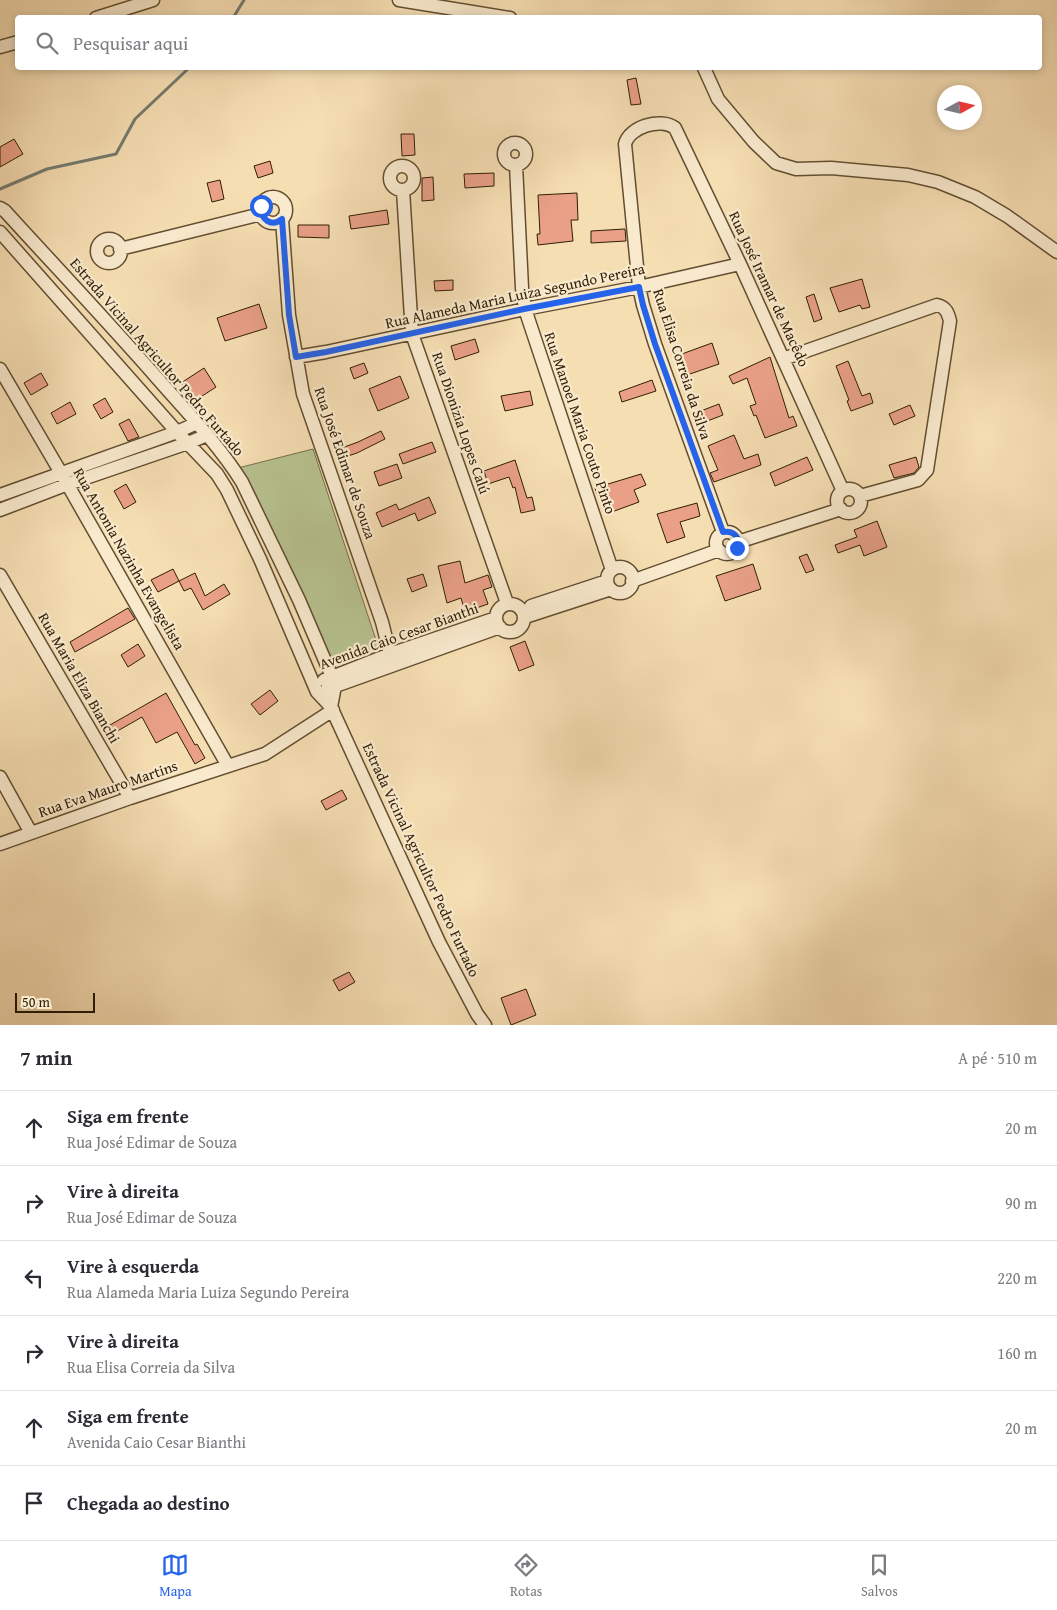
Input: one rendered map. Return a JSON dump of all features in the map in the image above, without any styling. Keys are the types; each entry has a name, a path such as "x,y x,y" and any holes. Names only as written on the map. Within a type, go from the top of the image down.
{"street":[{"path":"106,15 153,0"},
{"path":"399,0 492,15"},
{"path":"0,47 15,43"},
{"path":"705,70 718,99 754,142 776,163 796,168 831,168 908,175 938,182 975,197 1007,216 1057,252"},
{"name":"Rua José Iramar de Macêdo","path":"649,126 663,123 670,124 675,128 783,359 840,501"},
{"name":"Rua Elisa Correia da Silva","path":"649,126 630,134 625,144 639,287 662,362 732,536"},
{"name":"Rua Manoel Maria Couto Pinto","path":"516,165 524,309 610,580"},
{"name":"Rua Dionizia Lopes Calú","path":"403,190 412,334 507,603"},
{"name":"Rua José Edimar de Souza","path":"261,214 261,206 269,198 281,200 286,207 285,215 282,219 289,315 303,394 382,622 390,654"},
{"name":"Estrada Vicinal Agricultor Pedro Furtado","path":"0,208 5,211 108,324 197,423 232,466 242,482 299,600 333,681"},
{"path":"120,249 261,214 263,218 270,222 279,222 282,219"},
{"name":"Estrada Vicinal Agricultor Pedro Furtado","path":"0,232 177,432 217,474 227,490 260,559 316,688 332,708 438,942 477,1014 485,1025"},
{"name":"Rua Alameda Maria Luiza Segundo Pereira","path":"296,357 639,287 740,264"},
{"path":"783,359 937,305 942,306 946,310 950,321 930,462 927,470 918,480 860,496 854,490 847,489 840,501"},
{"name":"Rua Antonia Nazinha Evangelista","path":"0,369 228,766"},
{"path":"0,510 64,479 197,423"},
{"path":"0,494 64,479 188,443 207,435"},
{"name":"Avenida Caio Cesar Bianthi","path":"610,580 618,592 626,591 632,578 718,547 724,554 731,553 737,548 732,536 840,501 849,512 856,510 860,504 860,496"},
{"path":"718,547 719,535 732,536"},
{"name":"Avenida Caio Cesar Bianthi","path":"507,603 498,610 498,623 507,632 516,631 523,625 523,612 610,580 622,567 632,578"},
{"name":"Rua Maria Eliza Bianchi","path":"0,575 130,798"},
{"path":"507,603 515,604 523,612"},
{"name":"Avenida Caio Cesar Bianthi","path":"316,688 390,654 498,623"},
{"name":"Avenida Caio Cesar Bianthi","path":"333,681 498,623"},
{"path":"332,708 333,681"},
{"name":"Rua Eva Mauro Martins","path":"0,844 130,798 254,759 275,749 332,708"},
{"path":"0,777 31,833"}],"green space":[{"path":"313,449 378,646 326,664 234,469"}],"building":[{"path":"636,78 641,104 631,105 627,80"},
{"path":"401,134 414,134 415,155 402,156"},
{"path":"14,139 23,154 0,167 0,147"},
{"path":"270,161 273,173 258,178 254,166"},
{"path":"494,173 494,186 465,188 464,174"},
{"path":"433,177 434,200 422,201 422,178"},
{"path":"220,180 224,199 212,202 207,183"},
{"path":"577,193 578,220 571,220 573,241 538,245 537,234 540,234 538,195"},
{"path":"387,210 389,224 351,229 349,216"},
{"path":"298,225 329,225 329,238 298,237"},
{"path":"625,229 626,241 591,243 591,231"},
{"path":"862,279 870,307 862,309 860,305 839,312 830,288"},
{"path":"453,280 453,290 435,291 434,281"},
{"path":"814,294 822,319 814,322 806,297"},
{"path":"259,304 267,328 225,341 217,318"},
{"path":"475,339 479,352 455,360 451,346"},
{"path":"712,343 719,364 687,375 679,355"},
{"path":"770,357 789,418 793,416 797,426 765,438 756,415 754,416 750,406 756,404 747,378 733,384 729,376"},
{"path":"848,361 862,396 870,393 873,403 851,411 847,401 849,400 836,366"},
{"path":"364,363 368,373 354,379 350,368"},
{"path":"204,368 216,387 193,402 181,383"},
{"path":"41,373 48,385 31,395 24,383"},
{"path":"400,376 409,398 378,411 369,389"},
{"path":"652,380 656,391 622,402 619,392"},
{"path":"530,391 533,405 505,411 501,396"},
{"path":"105,398 113,412 101,419 93,405"},
{"path":"70,402 76,414 57,424 51,413"},
{"path":"719,404 723,415 697,425 693,414"},
{"path":"910,405 915,416 894,425 889,414"},
{"path":"129,419 139,437 128,441 119,424"},
{"path":"381,431 385,439 342,458 339,449"},
{"path":"734,435 744,459 758,454 761,465 714,482 710,473 718,470 708,446"},
{"path":"432,442 436,452 403,464 399,454"},
{"path":"807,457 813,470 775,486 770,473"},
{"path":"916,457 919,467 914,473 894,478 889,465"},
{"path":"515,460 527,498 532,497 535,510 521,513 515,487 513,488 509,477 488,484 484,471"},
{"path":"397,464 402,478 379,486 374,472"},
{"path":"641,474 646,485 634,490 639,502 609,513 602,495 598,496 595,488"},
{"path":"126,484 136,502 124,509 114,491"},
{"path":"429,497 436,513 418,521 415,513 382,527 376,513 396,504 399,510"},
{"path":"697,503 700,516 680,522 685,537 667,543 657,514"},
{"path":"877,521 887,547 864,556 860,545 838,553 835,545 857,537 854,530"},
{"path":"807,554 814,570 806,573 799,557"},
{"path":"460,561 465,583 488,575 492,587 483,590 488,604 465,612 461,598 447,603 438,566"},
{"path":"753,564 761,589 725,601 716,576"},
{"path":"173,569 179,581 158,592 151,580"},
{"path":"195,573 205,596 224,584 230,594 203,610 191,588 184,591 179,581"},
{"path":"423,574 427,586 412,592 407,579"},
{"path":"128,608 135,619 75,652 70,642"},
{"path":"525,641 534,665 519,671 510,647"},
{"path":"138,644 145,656 128,667 121,655"},
{"path":"270,690 278,701 260,715 251,704"},
{"path":"166,693 195,745 197,744 205,758 195,764 177,732 156,743 142,717 107,737 103,729"},
{"path":"342,790 347,799 326,810 321,801"},
{"path":"349,972 355,982 339,991 333,980"},
{"path":"526,989 536,1015 511,1025 501,998"}],"waterway":[{"path":"235,15 244,0"},
{"path":"0,189 47,169 116,154 135,119 187,70"}],"route":[{"path":"261,206 261,214 267,221 275,223 282,219 289,315 296,357 639,287 655,344 723,532 735,534 738,541 737,548"}]}
